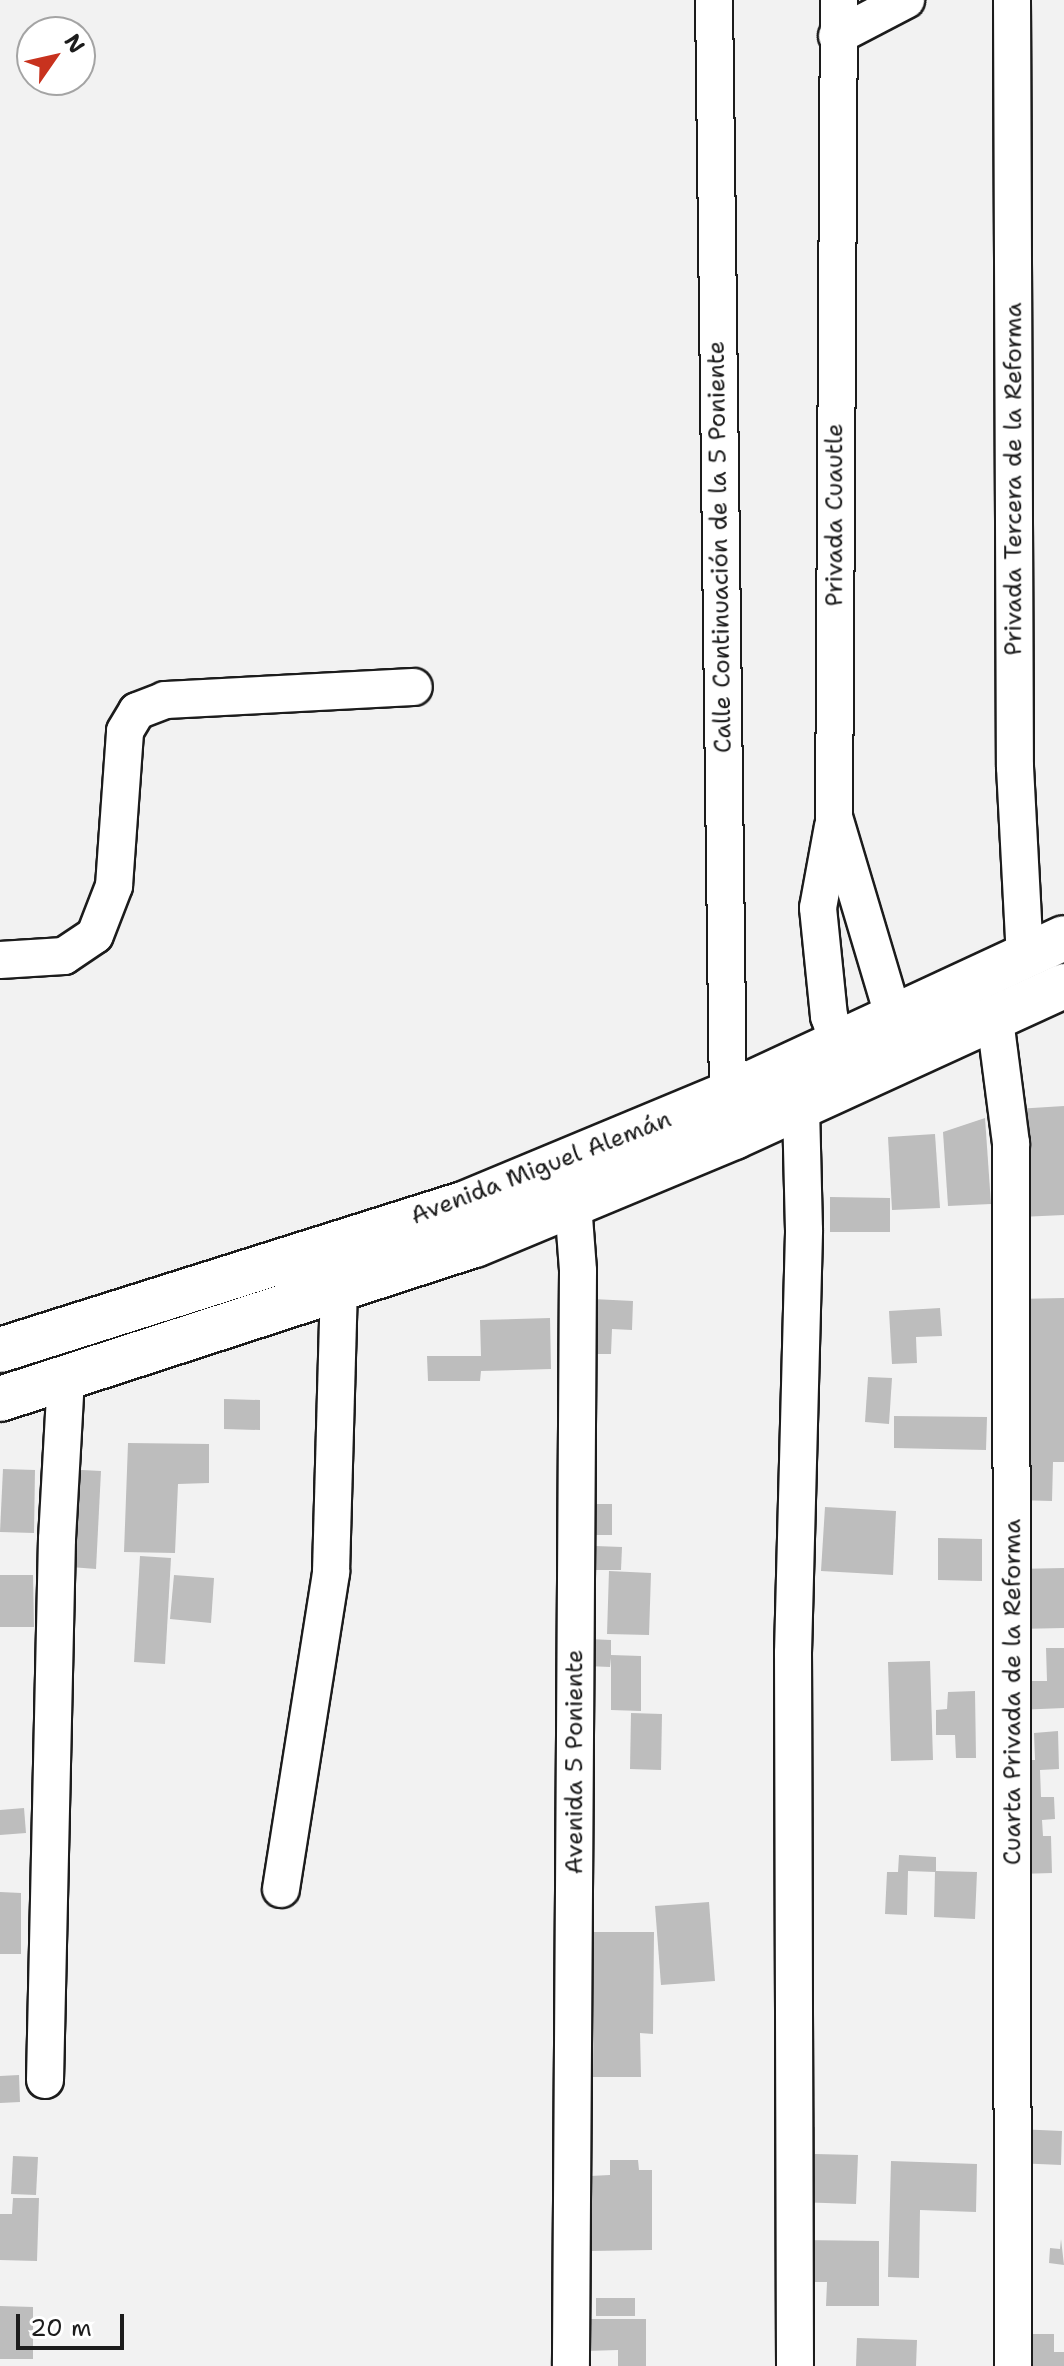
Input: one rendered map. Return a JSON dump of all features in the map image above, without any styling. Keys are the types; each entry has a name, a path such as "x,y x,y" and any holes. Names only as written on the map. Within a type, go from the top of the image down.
{"main road":[{"name":"Avenida Miguel Alemán","path":"0,1350 461,1205 895,1021 1064,938"},
{"name":"Avenida Miguel Alemán","path":"0,1399 339,1292 576,1205 801,1108 1064,986"}],"street":[{"name":"Calle Continuación de la 5 Poniente","path":"714,0 728,1094"},
{"name":"Privada Cuautle","path":"839,0 834,817 895,1021"},
{"path":"837,36 906,0"},
{"name":"Privada Tercera de la Reforma","path":"1012,0 1015,767 1025,958"},
{"path":"0,960 64,956 95,935 114,886 125,731 137,711 165,700 414,687"},
{"path":"834,817 818,908 829,1016 839,1045"},
{"name":"Cuarta Privada de la Reforma","path":"995,1020 1011,1143 1013,2366"},
{"path":"795,2366 793,1653 804,1230 801,1108"},
{"name":"Avenida 5 Poniente","path":"568,1159 576,1205 571,2366"},
{"path":"281,1889 331,1572 339,1292"},
{"path":"45,2080 57,1539 66,1378"}],"building":[{"path":"1064,1106 1064,1215 1020,1217 1014,1109"},
{"path":"985,1118 991,1204 948,1206 943,1132"},
{"path":"935,1134 940,1208 892,1210 888,1137"},
{"path":"830,1197 890,1198 890,1232 830,1232"},
{"path":"1064,1298 1064,1462 1053,1462 1052,1501 1015,1500 1015,1299"},
{"path":"593,1299 633,1301 632,1330 612,1329 611,1354 591,1354"},
{"path":"940,1308 942,1336 916,1337 917,1363 892,1364 889,1311"},
{"path":"550,1318 551,1369 481,1371 480,1381 428,1381 427,1356 481,1356 480,1320"},
{"path":"868,1377 892,1378 889,1424 865,1422"},
{"path":"224,1399 260,1400 260,1430 224,1429"},
{"path":"894,1416 987,1417 986,1450 894,1448"},
{"path":"128,1443 209,1444 209,1483 178,1484 175,1553 124,1552"},
{"path":"3,1469 35,1470 34,1533 0,1532"},
{"path":"63,1469 101,1471 96,1569 58,1566"},
{"path":"589,1504 612,1504 612,1535 589,1535"},
{"path":"825,1507 896,1511 893,1575 821,1571"},
{"path":"938,1538 982,1539 982,1581 938,1580"},
{"path":"595,1546 622,1547 621,1570 594,1570"},
{"path":"140,1556 171,1558 165,1664 134,1662"},
{"path":"1064,1568 1064,1628 1017,1629 1016,1569"},
{"path":"609,1571 651,1573 649,1635 607,1634"},
{"path":"0,1575 33,1575 34,1627 0,1627"},
{"path":"174,1575 214,1578 211,1623 170,1619"},
{"path":"589,1639 611,1640 611,1655 641,1656 641,1711 611,1710 611,1658 610,1667 587,1666"},
{"path":"1046,1648 1064,1648 1064,1708 1017,1710 1016,1681 1047,1681"},
{"path":"930,1661 933,1760 891,1761 888,1662"},
{"path":"975,1691 976,1758 956,1758 955,1735 936,1735 936,1710 947,1709 948,1692"},
{"path":"631,1713 662,1714 661,1770 630,1769"},
{"path":"1058,1731 1059,1769 1040,1770 1041,1797 1054,1797 1055,1819 1042,1820 1043,1836 1051,1836 1052,1873 1019,1874 1019,1760 1035,1760 1034,1733"},
{"path":"24,1808 26,1833 0,1835 0,1810"},
{"path":"899,1855 936,1857 936,1871 977,1872 975,1919 934,1917 935,1872 908,1871 907,1915 885,1914 887,1872 898,1872"},
{"path":"0,1892 21,1893 21,1954 0,1954"},
{"path":"709,1902 715,1981 661,1985 655,1906"},
{"path":"594,1932 654,1932 653,2034 640,2033 641,2077 593,2077"},
{"path":"19,2075 20,2102 0,2103 0,2076"},
{"path":"798,2127 815,2127 815,2154 858,2155 856,2204 795,2202"},
{"path":"1017,2129 1062,2131 1061,2165 1015,2163"},
{"path":"13,2156 38,2157 36,2195 11,2194"},
{"path":"610,2160 638,2160 639,2170 652,2170 652,2250 591,2251 590,2176 610,2175"},
{"path":"891,2161 977,2164 976,2212 920,2210 919,2278 888,2277"},
{"path":"13,2198 39,2198 37,2261 0,2260 0,2214 12,2214"},
{"path":"1061,2239 1064,2265 1049,2263 1050,2248 1060,2249"},
{"path":"801,2240 879,2241 879,2306 826,2306 827,2282 800,2282"},
{"path":"596,2298 635,2298 635,2316 596,2316"},
{"path":"0,2306 33,2307 33,2359 0,2359"},
{"path":"587,2319 646,2319 646,2366 618,2366 618,2350 586,2351"},
{"path":"1026,2334 1054,2334 1054,2352 1064,2352 1064,2366 1017,2366"},
{"path":"857,2338 917,2340 916,2366 856,2366"}]}
